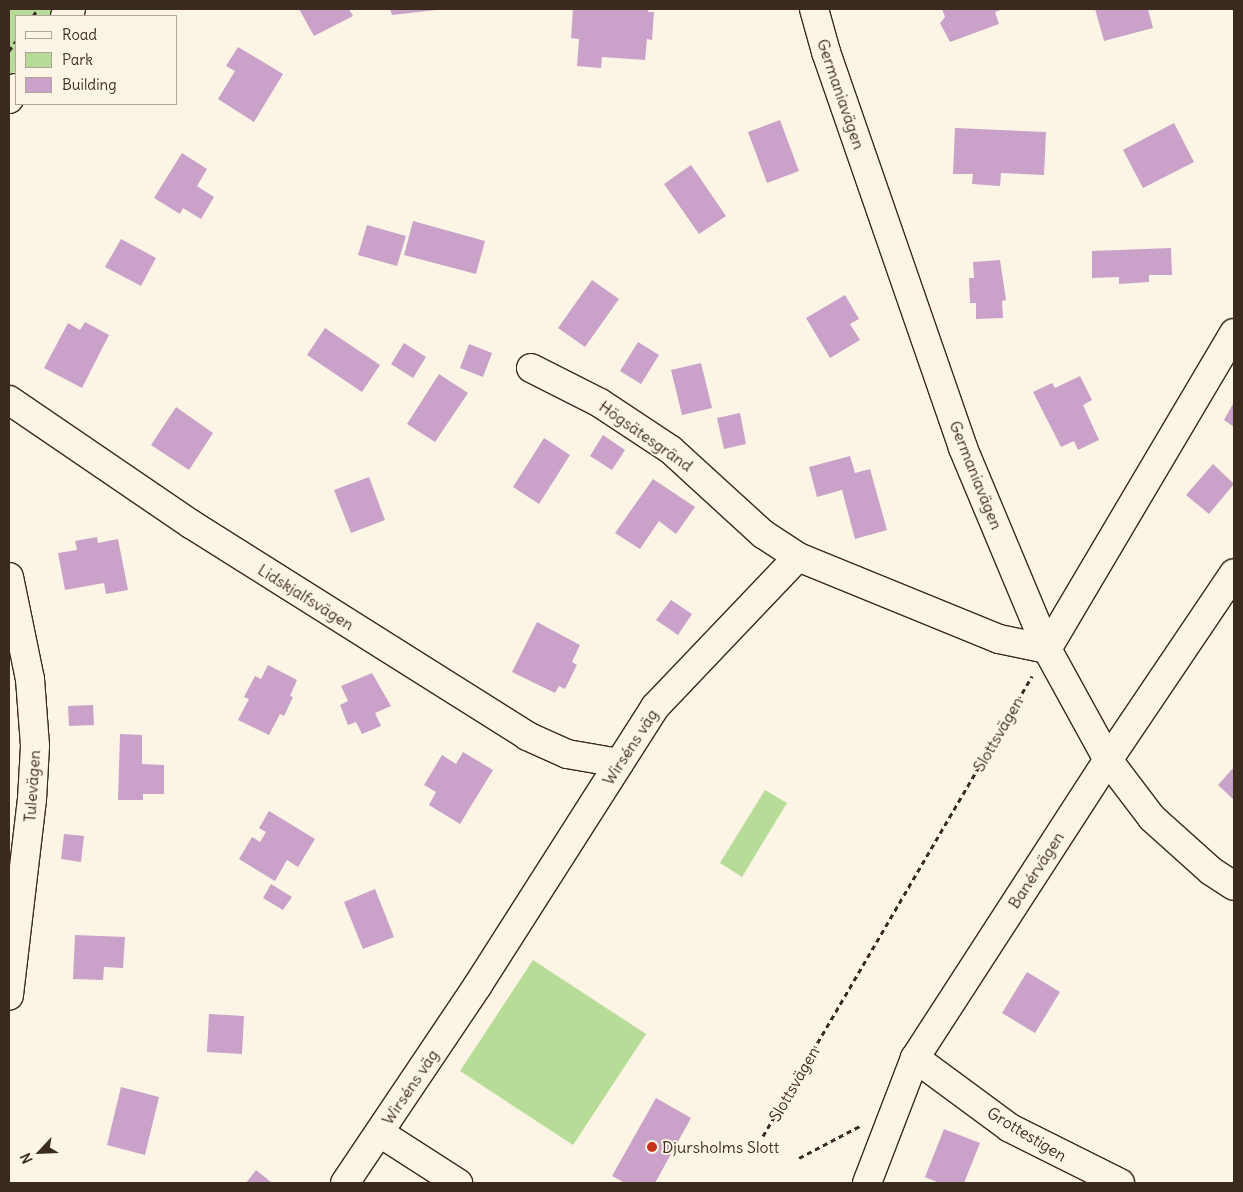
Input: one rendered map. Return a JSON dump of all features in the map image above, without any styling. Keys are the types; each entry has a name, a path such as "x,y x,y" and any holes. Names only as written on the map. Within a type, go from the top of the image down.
{"street":[{"name":"Germaniavägen","path":"814,9 826,52 964,448 1047,649 1108,760 1152,818 1211,871 1234,886"},
{"path":"798,556 999,639 1047,649 1234,333"},
{"name":"Högsätesgränd","path":"531,368 600,403 671,450 763,534 798,556"},
{"name":"Lidskjalfsvägen","path":"9,400 191,524 527,736 566,754 619,763"},
{"name":"Wirséns väg","path":"347,1183 655,707 798,556"},
{"name":"Banérvägen","path":"867,1183 915,1058 1108,760 1234,573"},
{"name":"Tulevägen","path":"9,577 30,680 35,746 30,819 9,996"},
{"name":"Grottestigen","path":"915,1058 1010,1128 1120,1183"},
{"path":"380,1132 458,1183"}],"path":[{"name":"Slottsvägen","path":"763,1136 1047,649"},
{"path":"799,1158 862,1125"}],"green space":[{"path":"9,9 62,9 57,15 15,15 15,71 9,80"},
{"path":"765,790 787,803 742,877 720,863"},
{"path":"533,960 646,1034 573,1145 460,1071"}],"building":[{"path":"299,9 349,9 353,16 314,36"},
{"path":"390,9 436,9 436,10 392,15"},
{"path":"573,9 649,9 648,12 654,12 652,40 647,39 645,60 602,57 601,68 577,66 579,39 571,38"},
{"path":"942,9 1003,9 995,12 999,24 950,42 940,23 945,17"},
{"path":"1095,9 1148,9 1153,28 1104,41"},
{"path":"238,47 283,74 254,122 218,99 235,71 226,66"},
{"path":"780,120 799,171 767,183 748,132"},
{"path":"1174,123 1194,162 1143,188 1123,150"},
{"path":"955,128 1046,132 1044,175 1001,173 1000,186 972,184 973,174 953,174"},
{"path":"182,153 207,169 197,186 214,197 201,219 183,208 180,214 154,198"},
{"path":"691,165 726,216 699,234 664,184"},
{"path":"413,221 485,241 476,274 404,255"},
{"path":"367,225 406,236 397,266 358,255"},
{"path":"121,239 156,258 141,286 105,267"},
{"path":"1171,248 1172,275 1149,275 1149,282 1119,284 1119,277 1092,278 1092,251"},
{"path":"1000,260 1006,300 1002,301 1003,318 976,319 976,303 970,303 969,278 974,278 973,262"},
{"path":"592,280 619,299 585,347 558,328"},
{"path":"845,295 859,319 850,324 860,340 830,358 806,318"},
{"path":"85,322 109,335 82,388 44,368 68,323 80,330"},
{"path":"325,328 380,365 362,392 307,355"},
{"path":"638,342 659,355 641,384 620,371"},
{"path":"404,343 426,357 413,378 391,364"},
{"path":"469,344 492,353 483,377 460,368"},
{"path":"701,363 712,408 682,415 671,370"},
{"path":"439,374 468,393 435,442 407,424"},
{"path":"1080,376 1092,400 1083,405 1099,440 1078,450 1074,441 1061,447 1033,392 1052,383 1055,388"},
{"path":"1234,402 1234,427 1224,420"},
{"path":"176,407 213,433 189,470 151,445"},
{"path":"740,413 746,444 724,449 717,418"},
{"path":"603,435 625,450 612,470 590,456"},
{"path":"544,438 570,455 539,504 513,487"},
{"path":"850,456 855,473 870,469 887,530 855,539 842,490 817,497 809,467"},
{"path":"1213,464 1234,484 1209,514 1186,495"},
{"path":"369,477 385,520 351,533 334,490"},
{"path":"653,479 695,507 676,534 659,521 640,549 615,533"},
{"path":"97,537 98,543 118,539 128,590 106,594 104,583 65,590 58,553 77,550 75,541"},
{"path":"671,600 692,614 678,635 656,620"},
{"path":"537,622 580,645 572,662 577,665 565,689 559,686 555,693 512,672"},
{"path":"268,665 297,680 290,696 293,697 284,716 280,714 269,735 238,720 249,699 244,697 255,676 261,679"},
{"path":"372,673 391,706 375,713 381,726 362,734 356,722 348,725 340,705 348,701 341,686"},
{"path":"93,705 94,725 69,726 68,706"},
{"path":"120,734 142,735 142,764 164,765 164,794 143,794 143,800 118,800"},
{"path":"463,752 493,770 460,824 429,805 436,792 424,785 442,755 456,764"},
{"path":"1234,767 1234,800 1218,785"},
{"path":"269,811 315,839 298,867 287,860 275,881 239,859 252,837 260,842 266,832 259,828"},
{"path":"64,834 84,836 81,862 61,859"},
{"path":"271,884 292,897 283,910 263,898"},
{"path":"375,889 394,937 363,949 344,902"},
{"path":"75,935 125,937 123,968 104,967 103,980 73,979"},
{"path":"1027,972 1060,992 1035,1033 1002,1013"},
{"path":"209,1014 244,1016 242,1054 207,1052"},
{"path":"121,1087 159,1097 145,1155 107,1145"},
{"name":"Djursholms Slott","path":"656,1098 691,1118 655,1183 625,1183 612,1176"},
{"path":"944,1129 980,1143 964,1183 939,1183 925,1177"},
{"path":"256,1170 272,1183 246,1183"}],"place":[{"name":"Djursholms Slott","path":"652,1147"}]}
